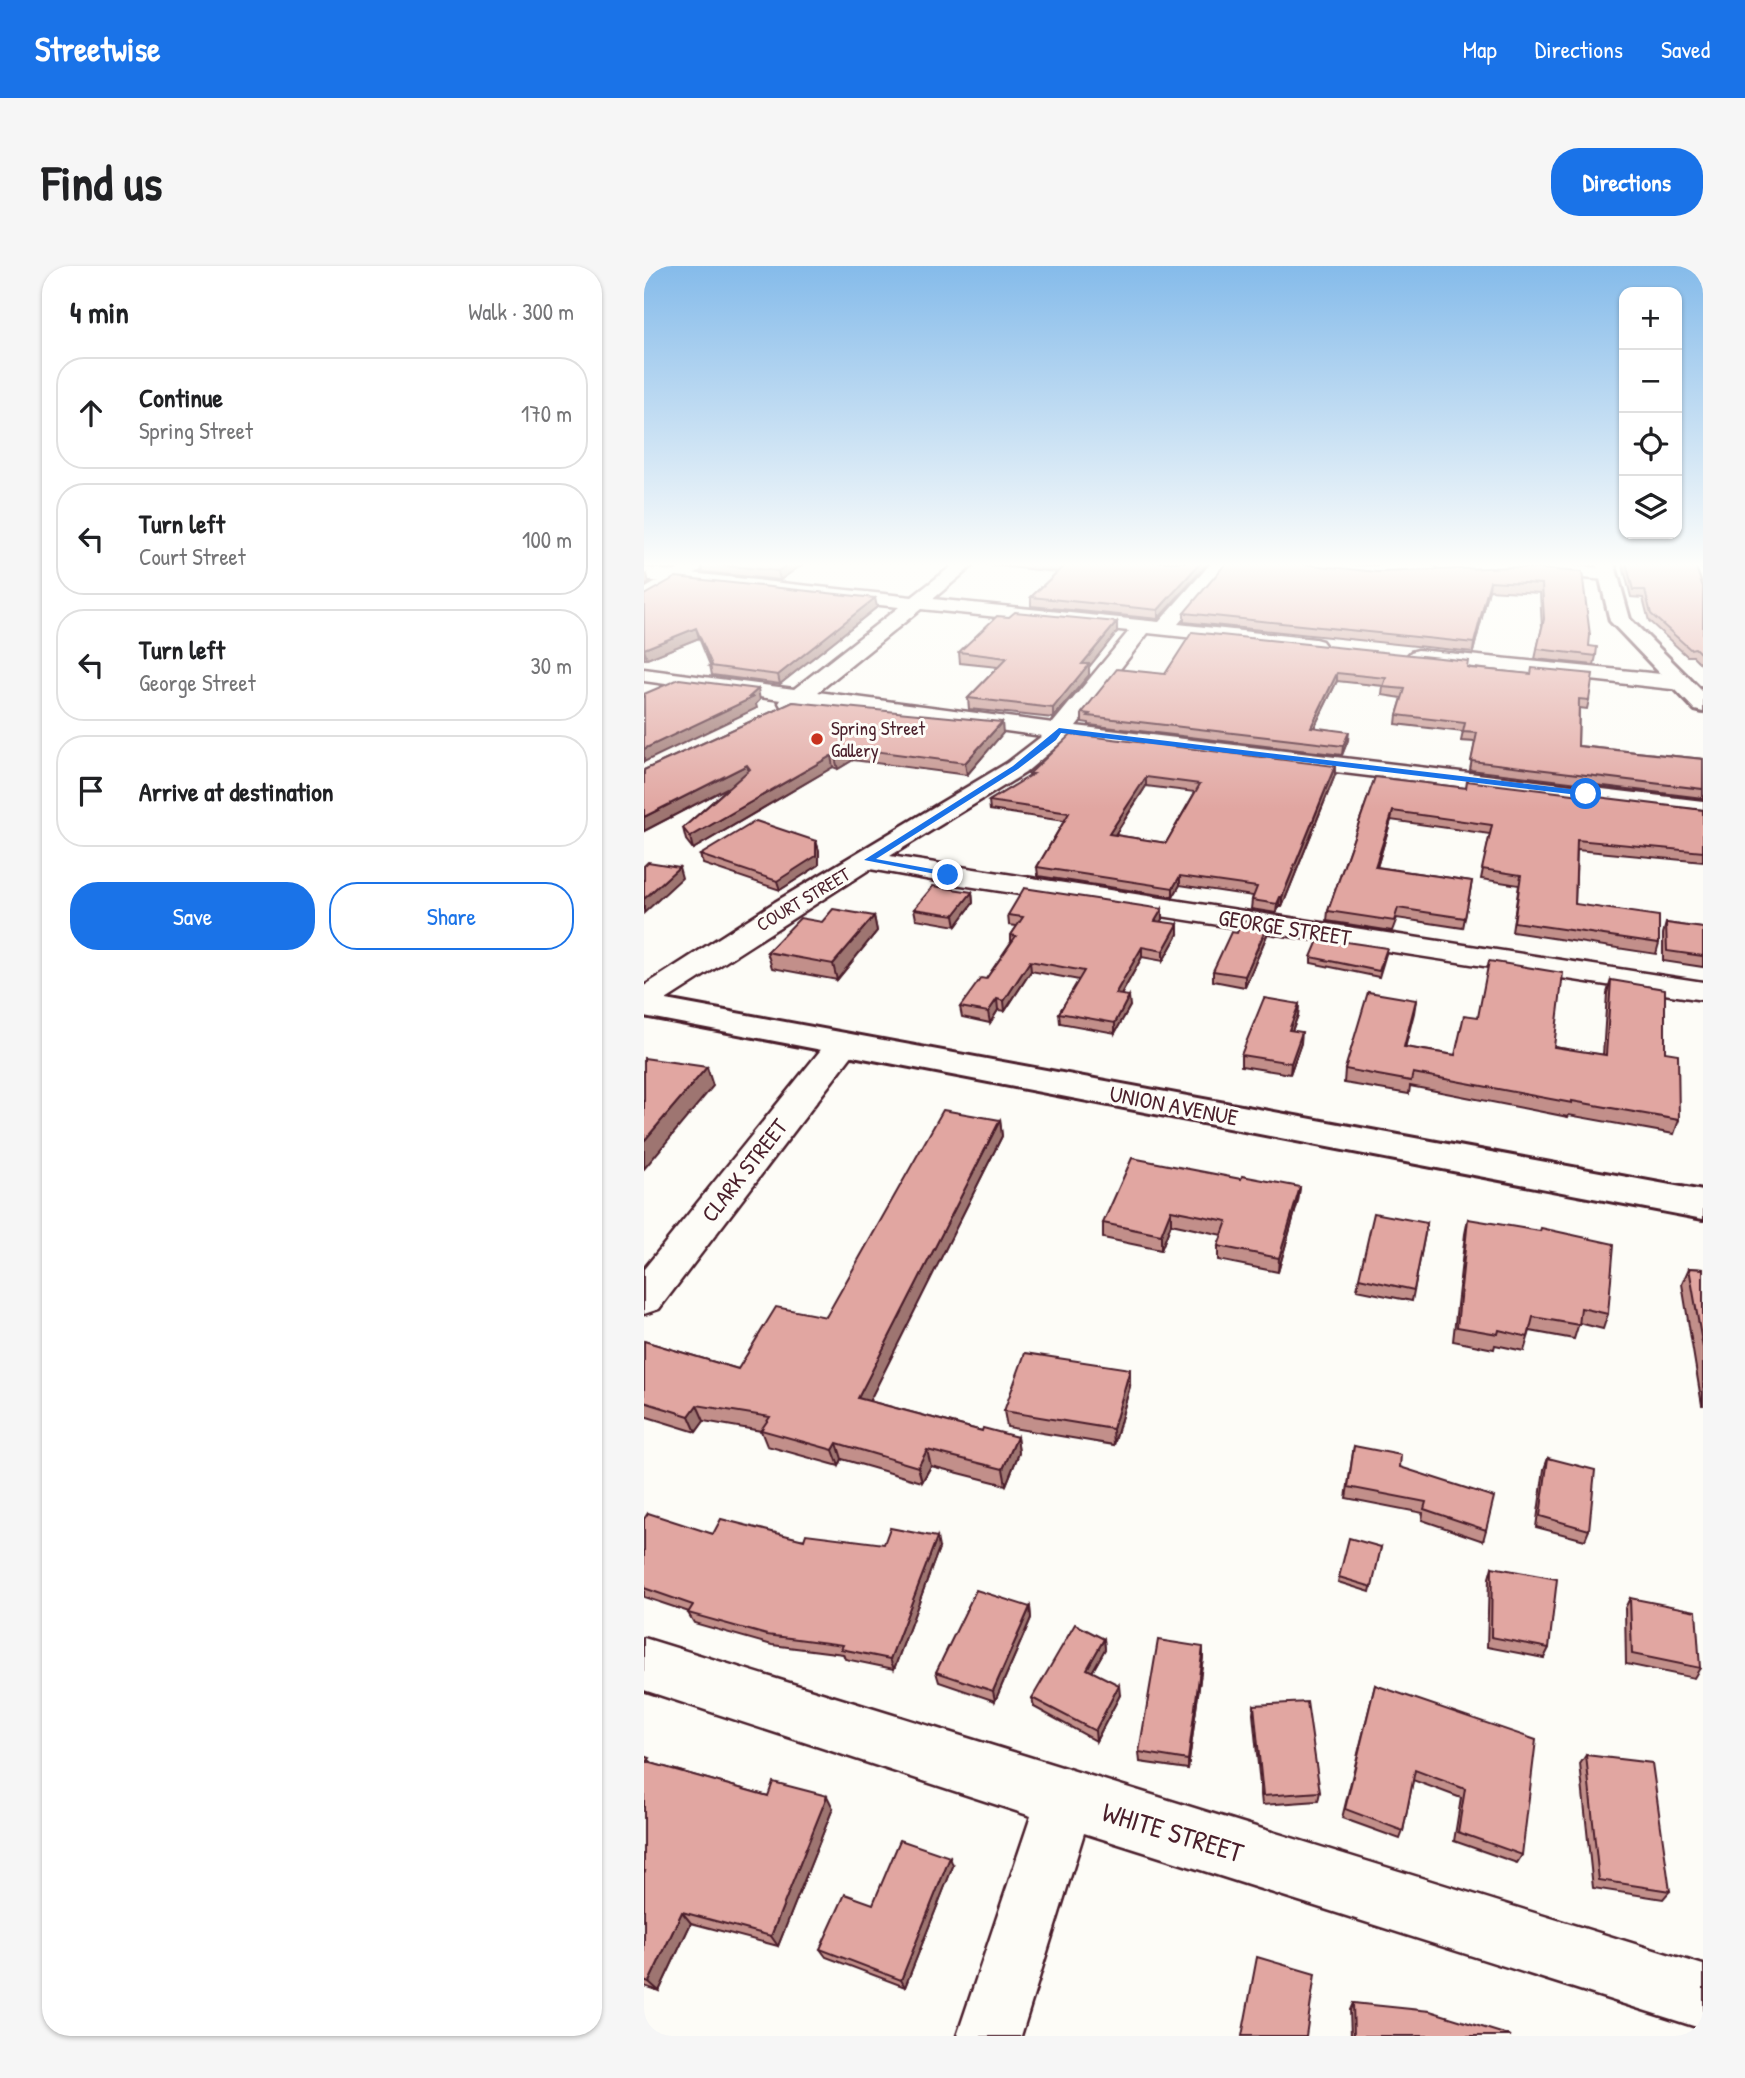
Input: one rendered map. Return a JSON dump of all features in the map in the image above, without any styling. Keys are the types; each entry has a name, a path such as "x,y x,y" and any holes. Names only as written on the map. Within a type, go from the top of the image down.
{"main road":[{"path":"1647,645 1680,673 1703,705"},
{"name":"UNION AVENUE","path":"644,1006 1703,1205"}],"street":[{"path":"775,711 800,696 864,645"},
{"name":"COURT STREET","path":"644,1000 785,908 1016,768 1053,739 1139,645"},
{"path":"1307,645 1338,648"},
{"path":"1391,653 1680,673"},
{"path":"644,675 1059,731 1703,809"},
{"name":"GEORGE STREET","path":"868,860 948,875 1703,991"},
{"name":"CLARK STREET","path":"644,1298 844,1043"},
{"name":"WHITE STREET","path":"644,1664 1066,1799 1703,1997"},
{"path":"989,2036 1066,1799"}],"building":[{"path":"703,645 816,645 778,675 710,666 712,665"},
{"path":"967,645 1098,645 1082,664 1089,664 1053,708 968,698 1007,658 959,652"},
{"path":"1184,645 1312,645 1468,661 1467,667 1470,668 1531,674 1532,668 1593,674 1589,700 1579,699 1578,746 1703,759 1703,789 1471,761 1477,733 1463,732 1465,723 1397,715 1405,689 1383,687 1386,678 1337,673 1311,727 1349,732 1343,746 1088,716 1090,714 1082,713 1117,669 1165,674"},
{"path":"1538,645 1597,647 1596,656 1537,649"},
{"path":"1685,645 1703,645 1703,656 1695,648 1690,649"},
{"path":"679,679 758,689 749,697 754,697 644,749 644,694"},
{"path":"793,702 1002,722 965,763 851,748 835,758 831,756 690,837 683,828 750,769 747,765 644,817 644,770"},
{"path":"1071,734 1335,766 1277,904 1252,900 1257,887 1180,876 1173,888 1037,867 1069,813 989,801 1033,774 1029,774","holes":["1146,777 1200,784 1166,843 1109,834"]},
{"path":"1375,777 1466,788 1467,781 1703,810 1703,852 1577,840 1575,904 1659,916 1659,943 1514,922 1521,875 1482,869 1492,825 1393,811 1375,867 1472,881 1465,918 1398,908 1394,921 1328,911"},
{"path":"756,821 816,841 816,856 777,881 700,855"},
{"path":"648,862 679,867 644,899 644,866"},
{"path":"933,886 972,892 954,915 914,909"},
{"path":"1024,888 1162,909 1155,921 1178,924 1163,951 1142,947 1115,994 1129,996 1115,1023 1059,1013 1084,971 1030,961 1004,1001 997,999 988,1012 960,1007 981,978 986,979 1016,936 1011,935 1023,917 1008,915"},
{"path":"833,909 874,916 833,964 767,952 800,918 822,922"},
{"path":"1242,921 1268,924 1245,976 1213,971 1231,932 1237,933"},
{"path":"1666,923 1703,928 1703,956 1667,951"},
{"path":"1319,938 1387,948 1379,971 1311,957"},
{"path":"1489,961 1563,973 1554,1047 1606,1055 1611,980 1665,989 1665,1052 1678,1054 1679,1120 1413,1073 1411,1081 1345,1069 1368,992 1416,1000 1404,1047 1455,1055 1464,1015 1478,1017"},
{"path":"1264,998 1299,1004 1289,1030 1302,1032 1291,1063 1241,1055"},
{"path":"644,1058 707,1067 644,1141"},
{"path":"943,1110 1000,1120 858,1398 982,1431 983,1428 1017,1437 1003,1469 927,1450 918,1467 837,1443 833,1450 761,1430 770,1417 697,1405 689,1416 644,1402 644,1341 738,1369 776,1307 826,1317"},
{"path":"1132,1158 1241,1179 1242,1176 1300,1187 1279,1258 1218,1246 1227,1221 1171,1210 1161,1235 1103,1223"},
{"path":"1374,1213 1427,1223 1414,1290 1359,1278"},
{"path":"1468,1219 1540,1231 1541,1228 1614,1244 1608,1314 1581,1308 1579,1325 1533,1317 1528,1337 1499,1330 1498,1334 1457,1327"},
{"path":"1689,1268 1703,1269 1703,1348"},
{"path":"1025,1353 1130,1369 1113,1429 1004,1411"},
{"path":"1354,1446 1401,1455 1400,1467 1494,1497 1486,1530 1424,1509 1426,1502 1348,1487"},
{"path":"1548,1458 1595,1470 1589,1530 1540,1516"},
{"path":"648,1513 713,1534 721,1519 804,1540 806,1534 884,1544 890,1528 937,1537 890,1659 841,1649 843,1645 767,1635 688,1613 693,1605 644,1588 644,1519"},
{"path":"1349,1538 1381,1547 1372,1587 1339,1577"},
{"path":"1492,1567 1557,1579 1549,1648 1491,1637"},
{"path":"976,1590 1030,1607 993,1691 936,1672"},
{"path":"1630,1598 1696,1611 1700,1668 1632,1654"},
{"path":"1075,1624 1104,1639 1087,1669 1119,1685 1095,1731 1032,1698"},
{"path":"1158,1640 1203,1647 1188,1760 1139,1752"},
{"path":"1375,1685 1536,1740 1522,1855 1458,1832 1465,1789 1415,1770 1403,1831 1345,1809"},
{"path":"1307,1702 1320,1792 1263,1796 1254,1705"},
{"path":"1586,1755 1652,1763 1670,1891 1599,1880"},
{"path":"644,1756 650,1758 647,1762 768,1796 773,1782 827,1796 771,1936 682,1912 649,1982 644,1980"},
{"path":"900,1840 950,1857 901,1980 820,1949 845,1894 873,1904"},
{"path":"1257,1957 1315,1974 1306,2036 1242,2036"},
{"path":"1353,2003 1430,2011 1511,2036 1354,2036"}],"place":[{"name":"Spring Street Gallery","path":"817,739"}],"route":[{"path":"948,875 868,860 1016,768 1053,739 1059,731 1586,794"}]}
